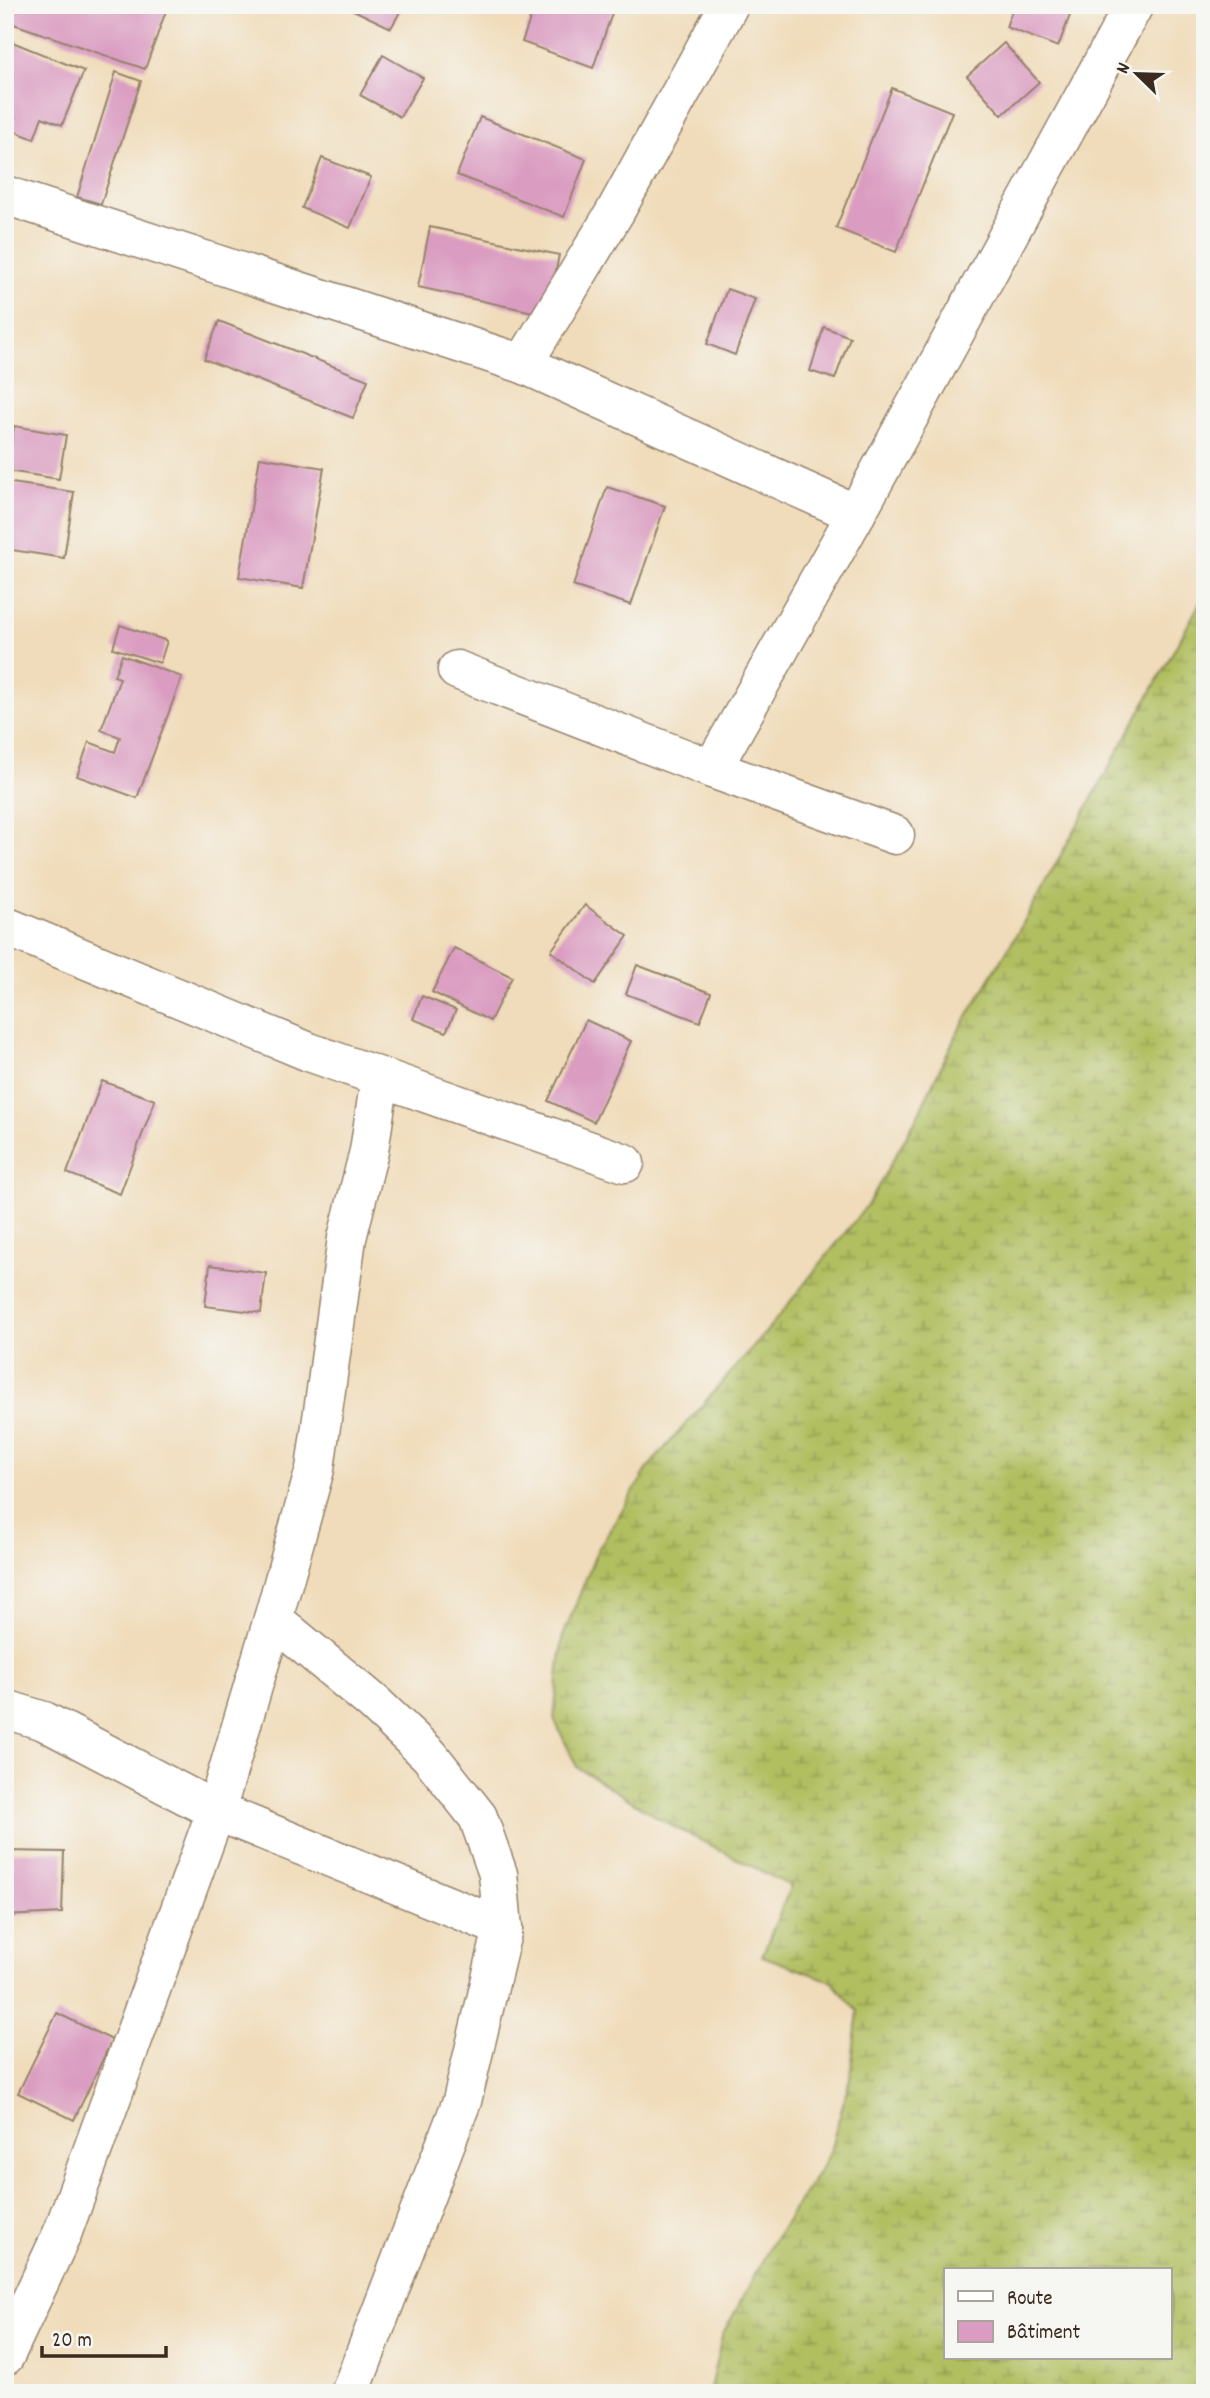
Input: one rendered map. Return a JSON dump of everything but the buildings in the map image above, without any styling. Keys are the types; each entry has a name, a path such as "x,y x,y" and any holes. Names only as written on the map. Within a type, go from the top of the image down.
{"street":[{"path":"523,364 615,212 729,5"},
{"path":"712,769 856,514 1134,5"},
{"path":"5,195 523,364 856,514"},
{"path":"457,670 712,769 895,835"},
{"path":"5,926 380,1078 625,1163"},
{"path":"5,2356 62,2234 216,1811 273,1619 315,1469 347,1238 369,1151 380,1078"},
{"path":"273,1619 374,1703 429,1755 478,1817 498,1874 503,1928 462,2101 350,2393"},
{"path":"5,1709 44,1721 216,1811 503,1928"}],"green space":[{"path":"1205,594 1205,2393 709,2393 722,2336 771,2245 829,2155 850,2078 858,2011 831,1981 762,1956 791,1886 670,1825 577,1767 554,1719 562,1639 597,1551 650,1465 766,1332 868,1204 916,1119 956,1035 1021,927"}]}
